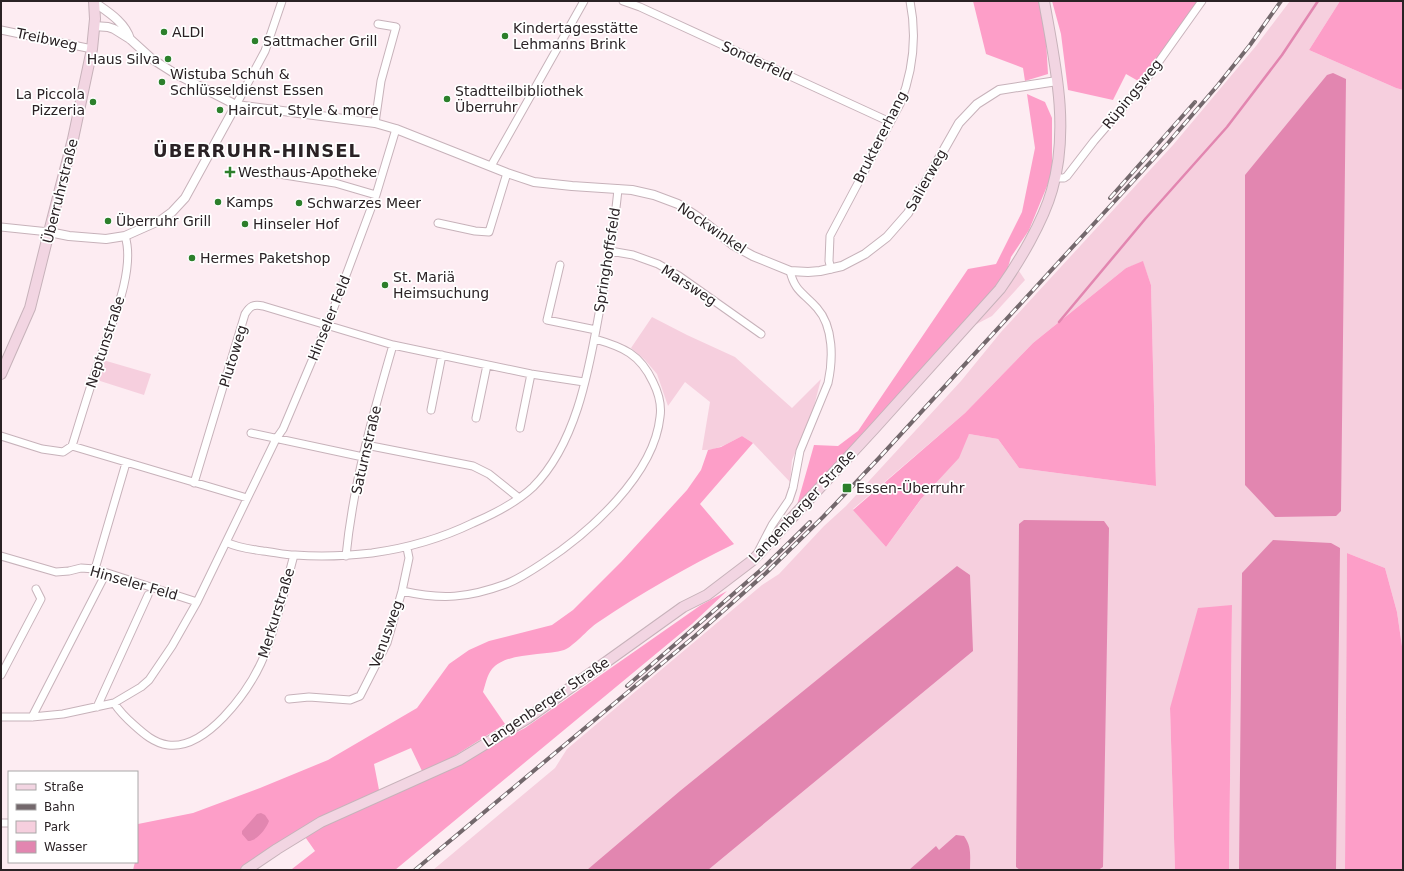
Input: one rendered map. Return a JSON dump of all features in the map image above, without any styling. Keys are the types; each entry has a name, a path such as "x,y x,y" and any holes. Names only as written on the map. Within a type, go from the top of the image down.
{"main road":[{"name":"Überruhrstraße","path":"1,374 30,308 49,232 74,131 92,49 94,1"},
{"name":"Langenberger Straße","path":"246,870 321,822 459,760 528,718 683,608 707,595 753,560 874,429 1000,289 1009,276 1047,207 1056,178 1060,156 1061,121 1057,81 1044,1"}],"street":[{"name":"Nockwinkel","path":"94,1 115,17 125,28 130,39"},
{"path":"1,227 49,232 69,236 106,239 125,236 161,220 180,204 194,184 265,51 282,1"},
{"path":"491,166 584,1"},
{"name":"Sonderfeld","path":"623,1 646,10 890,122"},
{"name":"Bruktererhang","path":"831,268 829,262 830,236 900,104 906,88 912,60 914,25 910,1"},
{"name":"Rüpingsweg","path":"1056,178 1064,178 1067,176 1094,141 1143,84 1202,1"},
{"path":"375,123 381,80 396,27 378,24"},
{"name":"Nockwinkel","path":"94,26 114,29 130,39 144,53 174,74 236,105 375,123 396,129 507,173 534,182 645,192 678,204 698,217 733,245 753,256 790,271"},
{"name":"Treibweg","path":"1,30 92,49"},
{"name":"Salierweg","path":"790,271 808,272 842,266 865,254 888,237 908,214 959,123 977,104 998,90 1057,81"},
{"name":"Hinseler Feld","path":"1,717 32,717 63,714 114,703 141,687 149,680 172,646 196,602 276,439 283,429 327,325 376,195 396,129"},
{"path":"272,173 336,183 376,195"},
{"path":"438,223 475,231 489,232 507,173"},
{"name":"Springhoffsfeld","path":"226,542 235,546 294,556 346,556 407,548 451,534 490,516 519,498 533,487 558,453 568,435 584,382 595,339 610,251 618,189"},
{"name":"Neptunstraße","path":"72,446 115,315 125,279 128,264 128,246 125,236"},
{"name":"Marsweg","path":"610,251 633,255 658,264 680,276 761,334"},
{"name":"Springhoffsfeld","path":"560,265 547,320 596,330"},
{"path":"753,560 772,525 789,500 793,488 800,450 828,383 832,361 828,329 821,314 818,308 798,290 793,282 790,271"},
{"name":"Plutoweg","path":"194,483 245,314 250,306 263,306 327,325"},
{"path":"327,325 393,345 531,374 584,382"},
{"path":"402,591 424,596 452,597 475,593 507,584 534,570 581,536 616,501 641,469 655,440 661,416 659,394 648,371 635,356 615,345 595,339"},
{"name":"Saturnstraße","path":"346,556 348,533 363,457 393,345"},
{"path":"431,410 442,355"},
{"path":"476,418 487,365"},
{"path":"520,428 531,374"},
{"path":"251,433 363,457"},
{"path":"1,436 42,449 63,452 72,446 247,498"},
{"path":"366,445 473,466 489,474 519,498"},
{"path":"96,569 126,463"},
{"name":"Venusweg","path":"289,699 309,697 350,700 360,696 387,643 402,591 409,558 407,548"},
{"name":"Hinseler Feld","path":"1,556 56,572 81,568 96,569 196,602"},
{"name":"Merkurstraße","path":"114,703 120,712 140,731 149,738 158,742 168,745 178,745 187,743 202,735 223,717 234,704 252,680 262,662 269,644 294,556"},
{"name":"Hinseler Feld","path":"32,717 103,579"},
{"path":"1,675 41,600 36,589"},
{"name":"Hinseler Feld","path":"97,706 148,595"}],"green space":[{"path":"1290,1 1340,1 1309,50 1403,90 1403,653 1397,612 1385,568 1347,553 1345,870 1229,870 1232,605 1170,708 1175,870 433,870 555,768 567,749 762,585 779,574 824,526 846,506 961,381 1001,332 1173,145 1256,46","holes":["1143,262 1151,285 1156,486 1019,468 998,439 969,434 886,547 853,509 965,413 1033,343 1126,268"]},
{"path":"1017,268 1025,280 992,316 969,328"},
{"path":"652,317 735,357 792,408 821,379 812,414 792,460 790,482 753,443 742,436 718,448 702,450 710,402 685,382 668,406 657,374 645,360 631,348"},
{"path":"103,360 151,374 144,395 97,380"}],"shaded area":[{"path":"973,1 1039,1 1045,23 1048,74 1025,81 1023,68 986,54"},
{"path":"1052,1 1199,1 1140,82 1126,74 1113,100 1068,90 1061,34"},
{"path":"1340,1 1403,1 1403,90 1309,50"},
{"path":"1027,94 1045,102 1052,118 1052,174 1029,230 1011,257 1006,274 986,302 872,427 797,505 814,445 838,446 858,431 968,269 996,264 1022,212 1035,148"},
{"path":"1143,261 1151,285 1156,486 1019,468 998,439 969,434 959,458 921,499 886,547 853,510 965,413 1033,343 1126,268"},
{"path":"742,436 753,443 700,504 734,544 682,571 630,601 589,629 568,648 556,652 516,657 498,664 490,671 483,692 505,724 451,758 422,771 411,748 374,764 380,795 245,870 133,870 135,863 138,863 138,824 193,813 260,788 328,760 417,708 449,664 469,650 489,641 552,625 573,610 622,561 687,490 701,470 708,450 721,447"},
{"path":"1347,553 1385,568 1397,612 1403,653 1403,870 1345,870"},
{"path":"727,591 692,624 395,870 292,869 315,851 303,834 460,761 525,728 701,605"},
{"path":"1232,605 1229,870 1175,870 1170,708 1198,608"}],"water":[{"path":"1333,73 1346,79 1341,511 1336,516 1275,517 1245,485 1245,175 1327,75"},
{"path":"1024,520 1104,521 1109,528 1103,867 1098,870 1020,870 1016,867 1019,524"},
{"path":"1273,540 1331,543 1340,548 1336,870 1239,870 1242,573"},
{"path":"957,566 970,575 973,651 708,870 587,870 680,791"},
{"path":"261,813 265,815 269,821 268,824 258,837 248,841 242,834 242,831 257,814"},
{"path":"956,835 964,836 967,840 970,852 970,870 909,870 936,846 939,850"}],"waterway":[{"path":"1059,322 1146,218 1227,127 1282,55 1318,1"}],"railway":[{"path":"415,870 695,636 766,573 823,517 1168,143 1250,45 1281,1"},
{"path":"1110,198 1195,102"},
{"path":"627,686 762,569 810,522"}],"place":[{"name":"ALDI","path":"164,32"},
{"name":"Kindertagesstätte Lehmanns Brink","path":"505,36"},
{"name":"Sattmacher Grill","path":"255,41"},
{"name":"Haus Silva","path":"168,59"},
{"name":"Wistuba Schuh & Schlüsseldienst Essen","path":"162,82"},
{"name":"Stadtteilbibliothek Überruhr","path":"447,99"},
{"name":"La Piccola Pizzeria","path":"93,102"},
{"name":"Haircut, Style & more","path":"220,110"},
{"name":"Westhaus-Apotheke","path":"230,172"},
{"name":"Kamps","path":"218,202"},
{"name":"Schwarzes Meer","path":"299,203"},
{"name":"Überruhr Grill","path":"108,221"},
{"name":"Hinseler Hof","path":"245,224"},
{"name":"Hermes Paketshop","path":"192,258"},
{"name":"St. Mariä Heimsuchung","path":"385,285"},
{"name":"Essen-Überruhr","path":"847,488"}],"district":[{"name":"ÜBERRUHR-HINSEL","path":"257,150"}]}
